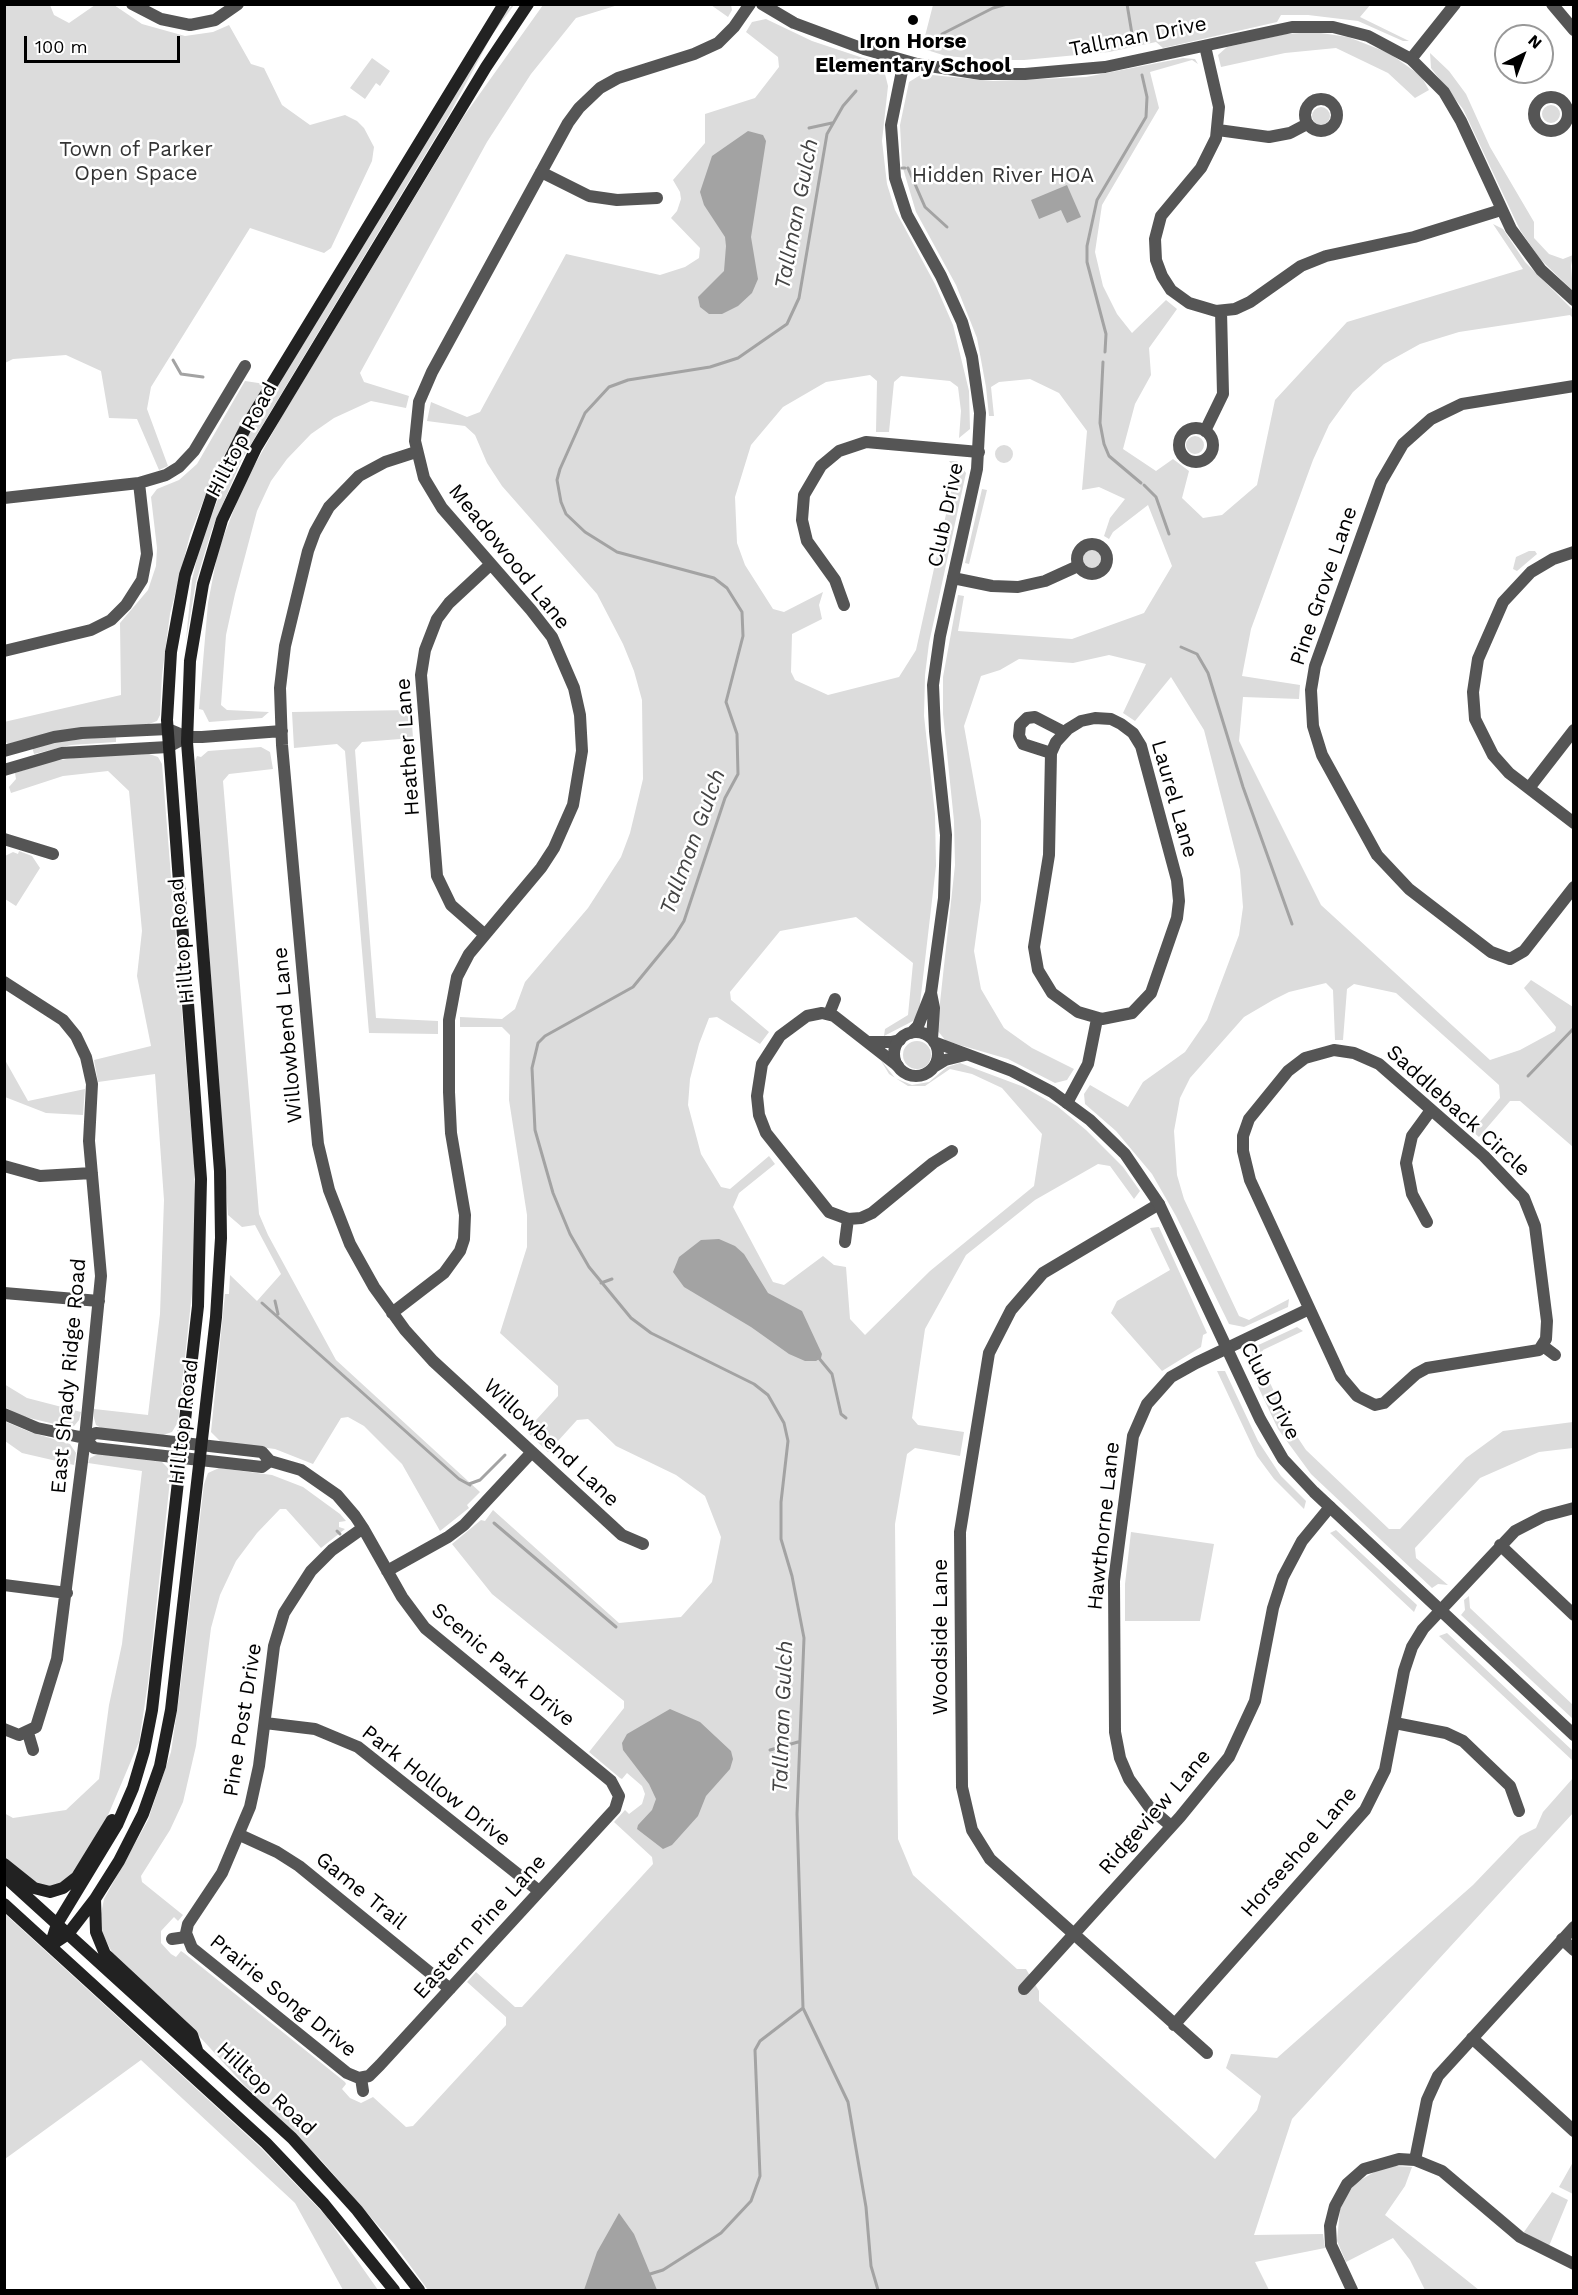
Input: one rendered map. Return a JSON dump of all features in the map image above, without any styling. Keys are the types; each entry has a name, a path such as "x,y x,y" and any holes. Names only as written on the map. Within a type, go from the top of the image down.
{"main road":[{"name":"Hilltop Road","path":"50,1946 57,1924 110,1839 124,1809 141,1765 150,1726 199,1297 202,1194 168,747 169,671 182,591 196,537 221,476 253,415 504,4"},
{"name":"Hilltop Road","path":"50,1946 68,1934 95,1899 143,1814 163,1756 171,1710 200,1461 219,1287 221,1206 187,737 190,661 202,584 219,527 242,474 486,67 528,4"},
{"path":"4,1864 34,1888 50,1892 63,1888 75,1879 110,1822 124,1809"},
{"path":"4,1876 57,1924"},
{"path":"95,1899 96,1932 105,1953 192,2034 197,2051"},
{"path":"4,1904 50,1946"},
{"name":"Hilltop Road","path":"57,1924 276,2123 328,2177 375,2232 419,2290"},
{"name":"Hilltop Road","path":"50,1946 292,2169 345,2228 394,2290"}],"street":[{"path":"132,4 161,19 190,25 215,20 238,4"},
{"name":"Meadowood Lane","path":"392,1313 444,1273 460,1251 464,1239 465,1215 449,1113 449,1020 453,991 459,971 484,934 541,868 561,835 577,794 582,744 574,688 556,645 537,616 437,501 424,478 416,452 417,412 426,384 573,115 595,92 625,75 711,47 729,33 750,4"},
{"name":"Tallman Drive","path":"762,4 805,28 904,61 970,73 1025,74 1105,67 1283,28 1323,26 1368,36 1411,59 1433,80 1453,106 1501,210 1528,254 1574,300"},
{"path":"1411,59 1455,4"},
{"path":"1552,4 1574,30"},
{"path":"1205,46 1219,107 1218,130 1204,163 1161,216 1155,246 1159,270 1171,290 1194,305 1221,311 1244,306 1293,271 1326,256 1427,233 1501,210"},
{"name":"Club Drive","path":"904,61 891,125 895,178 907,215 945,286 967,336 979,395 979,452 933,685 946,862 931,993 918,1026 906,1036"},
{"path":"1218,130 1269,137 1290,133 1307,124"},
{"path":"542,172 589,196 608,200 657,198"},
{"path":"1205,431 1223,394 1221,311"},
{"path":"4,498 139,483 166,476 188,458 245,366"},
{"name":"Pine Grove Lane","path":"1574,386 1462,404 1431,419 1403,444 1381,482 1315,666 1311,690 1313,726 1322,755 1377,855 1398,879 1491,952 1510,964 1524,951 1574,887"},
{"path":"844,605 834,580 807,541 802,520 804,495 821,466 839,451 866,442 979,452"},
{"name":"Willowbend Lane","path":"416,452 385,462 354,480 333,501 317,526 301,573 286,638 280,688 282,731 318,1144 329,1190 350,1244 374,1287 392,1313 433,1360 532,1452 622,1534 643,1544"},
{"path":"4,651 91,630 111,620 126,605 141,580 147,559 139,483"},
{"path":"1574,552 1543,565 1510,592 1494,620 1473,679 1474,711 1484,742 1503,768 1574,823"},
{"name":"Heather Lane","path":"484,934 451,904 437,876 421,675 424,650 437,619 449,603 491,564"},
{"path":"953,578 992,586 1018,587 1045,581 1078,566"},
{"path":"1051,753 1023,744 1018,732 1020,724 1027,718 1035,717 1064,732 1051,753 1049,855 1034,942 1035,958 1042,979 1059,1000 1078,1012 1097,1019 1088,1064 1067,1102"},
{"name":"Laurel Lane","path":"1064,732 1081,721 1104,718 1125,727 1138,740 1146,760 1179,895 1177,918 1151,993 1132,1012 1097,1019"},
{"path":"4,751 72,734 168,729 187,737"},
{"path":"1529,788 1574,730"},
{"path":"4,770 66,752 168,747 187,737 282,731"},
{"path":"4,839 53,854"},
{"name":"East Shady Ridge Road","path":"4,982 59,1017 71,1029 83,1049 91,1080 89,1138 100,1259 99,1301 67,1593 51,1686 38,1723 28,1733"},
{"name":"Club Drive","path":"931,993 934,1002 933,1040 965,1055 1036,1082 1090,1120 1125,1154 1159,1204 1279,1453 1297,1475 1330,1507 1574,1735"},
{"path":"829,1014 835,999"},
{"path":"952,1151 933,1163 872,1213 861,1218 848,1219 829,1212 772,1143 762,1125 758,1105 760,1071 764,1058 776,1041 807,1016 829,1014 868,1041 904,1073 914,1076 928,1073 945,1060 965,1055"},
{"path":"868,1041 891,1042 922,1033 933,1040 938,1054 935,1066"},
{"path":"898,1066 895,1050 906,1036"},
{"name":"Saddleback Circle","path":"1334,1050 1354,1053 1379,1064 1431,1110 1504,1174 1527,1204 1535,1226 1548,1335 1543,1346 1531,1353 1427,1368 1416,1374 1376,1411 1357,1396 1341,1377 1245,1167 1243,1136 1252,1114 1299,1062 1334,1050"},
{"path":"1427,1222 1412,1194 1406,1163 1413,1136 1431,1110"},
{"path":"4,1166 27,1174 48,1176 92,1173"},
{"name":"Woodside Lane","path":"1159,1204 1052,1266 1029,1287 1011,1310 996,1336 987,1361 961,1525 962,1773 968,1816 978,1841 990,1859 1207,2053"},
{"path":"846,1242 848,1219"},
{"path":"4,1293 99,1301"},
{"name":"Hawthorne Lane","path":"1171,1827 1138,1793 1124,1767 1114,1721 1114,1592 1131,1445 1142,1412 1171,1377 1309,1309"},
{"path":"1543,1346 1555,1355"},
{"path":"4,1414 37,1428 85,1438 96,1433 201,1445"},
{"path":"85,1438 94,1448 262,1467 270,1461"},
{"name":"Scenic Park Drive","path":"201,1445 262,1452 270,1461 301,1470 325,1485 345,1503 363,1528 408,1606 432,1635 611,1781 625,1795"},
{"path":"387,1571 464,1525 532,1452"},
{"name":"Ridgeview Lane","path":"1024,1989 1220,1770 1244,1730 1258,1692 1272,1614 1284,1577 1302,1541 1330,1507"},
{"name":"Horseshoe Lane","path":"1174,2025 1361,1816 1385,1770 1409,1655 1419,1635 1500,1545 1527,1524 1550,1514 1574,1508"},
{"name":"Pine Post Drive","path":"186,1936 188,1924 211,1892 240,1835 255,1792 274,1646 286,1609 298,1587 315,1567 335,1548 363,1528"},
{"path":"1500,1545 1574,1615"},
{"path":"4,1585 67,1593"},
{"name":"Park Hollow Drive","path":"265,1723 315,1729 355,1745 380,1762 539,1892"},
{"path":"1395,1723 1446,1733 1463,1741 1510,1786 1519,1811"},
{"path":"4,1728 19,1735 28,1733 33,1750"},
{"name":"Eastern Pine Lane","path":"362,2084 615,1809 625,1795"},
{"name":"Game Trail","path":"240,1835 282,1854 299,1866 450,1989"},
{"path":"1415,2160 1425,2109 1433,2085 1446,2065 1574,1927"},
{"path":"172,1939 186,1936"},
{"name":"Prairie Song Drive","path":"186,1936 192,1948 362,2084"},
{"path":"1562,1940 1574,1950"},
{"path":"1472,2038 1574,2131"},
{"path":"1352,2290 1333,2253 1330,2236 1332,2215 1339,2197 1352,2179 1369,2166 1393,2160 1415,2160 1447,2174 1502,2224 1525,2241 1574,2264"}],"green space":[{"name":"Town of Parker Open Space","path":"5,4 50,5 54,15 69,23 95,5 114,5 142,24 185,36 213,32 229,25 251,64 264,68 282,105 310,125 345,115 357,121 364,128 374,147 372,161 331,248 324,253 250,228 151,387 147,409 168,466 159,470 137,419 109,418 101,371 66,355 13,359 5,363"},
{"path":"1371,4 1360,17 1409,41 1403,41 1358,21 1308,15 1281,15 1277,22 1163,48 1156,42 1109,52 1024,60 946,56 927,50 924,40 933,5"},
{"path":"514,5 492,35 449,115 242,459 212,529 196,582 186,641 179,709 192,580 201,541 229,472 247,436 505,13"},
{"path":"543,5 618,5 576,18 531,74 487,142 360,373 364,382 409,396 406,408 371,401 334,418 311,434 287,459 271,481 257,511 235,594 226,635 221,705 227,710 269,712 262,718 209,722 203,710 199,709 208,603 218,551 243,486 282,416 464,116"},
{"path":"711,5 731,5 732,10 728,17"},
{"path":"766,19 812,41 875,62 884,70 888,86 882,141 887,184 895,210 935,284 953,325 969,391 970,429 959,438 961,411 958,387 950,381 901,376 894,382 889,432 876,432 877,381 870,375 826,382 783,407 751,445 735,497 737,543 745,565 773,609 784,612 823,592 819,605 822,619 792,634 791,672 795,680 828,695 899,677 916,650 956,469 949,461 957,461 966,473 929,643 925,675 924,716 935,814 936,866 919,1012 913,1021 884,1036 885,1029 908,1015 913,963 856,917 780,931 730,992 731,1000 769,1032 760,1044 717,1017 709,1018 699,1044 690,1079 688,1105 701,1154 721,1187 730,1189 769,1156 775,1164 739,1193 733,1207 773,1282 784,1285 823,1256 834,1265 846,1267 850,1319 865,1335 930,1271 1034,1186 1042,1134 1002,1088 972,1074 950,1069 925,1086 908,1086 896,1078 912,1085 929,1082 947,1067 960,1063 1024,1087 1057,1106 1086,1130 1123,1167 1140,1191 1134,1199 1110,1166 1098,1164 1035,1200 966,1255 925,1329 912,1418 918,1425 964,1432 960,1456 915,1448 907,1454 895,1524 898,1839 913,1875 1017,1969 1026,1969 1039,1991 1039,2001 1215,2159 1257,2110 1261,2096 1226,2068 1231,2054 1277,2058 1473,1885 1520,1836 1536,1828 1543,1812 1573,1778 1573,1813 1292,2119 1254,2235 1323,2234 1325,2248 1255,2262 1269,2290 428,2290 395,2245 321,2160 244,2085 199,2036 116,1960 102,1933 101,1914 104,1899 148,1820 171,1752 204,1484 208,1473 219,1468 272,1475 303,1487 346,1521 339,1522 339,1527 345,1529 321,1548 286,1509 280,1509 257,1533 236,1561 220,1595 211,1628 196,1746 183,1802 170,1830 141,1876 142,1882 183,1915 178,1921 174,1917 161,1931 161,1943 171,1954 176,1957 181,1951 184,1953 345,2082 342,2089 350,2098 361,2103 373,2097 406,2127 413,2126 506,2025 506,2017 467,1982 476,1972 515,2007 522,2007 653,1864 652,1857 614,1822 625,1810 629,1814 642,1804 645,1794 642,1786 627,1773 622,1779 620,1778 589,1752 624,1708 624,1701 492,1594 452,1544 481,1520 485,1521 493,1510 619,1623 681,1617 712,1582 721,1537 705,1496 676,1475 616,1446 588,1419 577,1420 548,1452 526,1431 558,1396 558,1386 500,1333 527,1247 527,1215 509,1100 510,1035 502,1027 460,1027 460,1017 502,1019 515,1009 525,982 588,908 621,857 630,833 643,779 642,700 623,644 597,594 502,486 487,463 475,435 465,426 427,421 431,402 467,417 480,412 566,254 660,275 685,267 699,258 700,248 671,218 677,211 681,199 673,180 705,143 705,114 755,98 779,67 778,57 746,32 752,22"},
{"path":"1314,32 1348,37 1389,53 1421,76 1429,90 1415,98 1388,73 1336,48 1285,53 1221,67 1218,55 1227,47 1286,34"},
{"path":"1430,53 1449,71 1466,94 1490,147 1534,222 1534,238 1549,254 1563,259 1573,255 1571,266 1573,291 1540,259 1520,230 1463,109 1431,68"},
{"path":"372,58 390,71 380,86 376,83 365,99 350,88"},
{"name":"Hidden River HOA","path":"1183,58 1195,59 1198,64 1192,60 1150,72 1159,108 1102,205 1095,252 1103,286 1117,314 1132,333 1166,300 1177,309 1149,348 1151,375 1135,404 1123,449 1156,471 1173,459 1189,471 1182,498 1203,518 1222,515 1257,485 1275,400 1347,322 1523,269 1493,224 1503,229 1525,262 1573,310 1573,318 1570,315 1459,332 1420,344 1384,364 1353,392 1329,425 1313,460 1251,629 1242,676 1300,685 1299,699 1243,697 1239,741 1321,905 1490,1060 1520,1050 1555,1031 1556,1027 1524,988 1531,980 1573,1007 1573,1147 1520,1101 1510,1101 1479,1137 1472,1131 1500,1098 1499,1085 1396,993 1354,984 1347,989 1343,1040 1335,1040 1333,990 1326,983 1289,992 1273,1000 1244,1017 1190,1078 1180,1098 1174,1131 1177,1175 1184,1199 1239,1316 1249,1320 1289,1299 1288,1307 1244,1327 1229,1324 1176,1216 1152,1174 1116,1131 1085,1104 1084,1094 1090,1085 1128,1107 1143,1082 1185,1052 1207,1020 1239,935 1243,907 1240,870 1204,730 1171,677 1135,721 1123,713 1146,664 1109,655 1073,663 1019,659 1000,670 981,676 964,726 981,821 981,900 974,951 981,989 1004,1028 1032,1048 1074,1069 1067,1080 1055,1083 1008,1059 946,1041 937,1030 955,865 954,821 943,714 943,677 958,595 964,596 958,631 1072,639 1144,613 1172,566 1148,505 1113,532 1109,539 1104,536 1110,518 1125,499 1099,487 1082,490 1087,431 1059,393 1030,379 999,382 991,387 994,416 989,416 977,338 956,285 916,212 902,165 900,125 909,82 922,74 993,81 1086,77"},
{"path":"1551,105 1557,108 1560,114 1557,120 1551,123 1545,120 1542,114 1545,108"},
{"path":"1321,107 1327,110 1330,116 1327,122 1321,125 1315,122 1312,116 1315,110"},
{"path":"245,381 265,384 214,473 190,535 170,614 162,675 160,715 157,721 8,744 5,741 4,722 121,695 120,623 148,590 156,566 157,548 151,497 157,489 179,480 197,464"},
{"path":"1195,436 1201,439 1204,445 1201,451 1195,454 1189,451 1186,445 1189,439"},
{"path":"1004,445 1010,448 1013,454 1010,460 1004,463 998,460 995,454 998,448"},
{"path":"982,489 987,490 969,564 965,563"},
{"path":"1092,550 1098,553 1101,559 1098,565 1092,568 1086,565 1083,559 1086,553"},
{"path":"1529,551 1535,551 1537,554 1517,571 1513,569 1516,557"},
{"path":"411,710 413,738 362,742 355,750 376,1018 438,1021 438,1034 369,1033 345,751 337,744 294,748 292,712"},
{"path":"116,736 116,742 71,745 34,754 32,747 54,742"},
{"path":"261,747 270,752 273,769 229,774 223,781 259,1214 268,1235 336,1360 480,1492 467,1505 469,1508 440,1531 402,1464 364,1426 348,1417 341,1418 313,1464 275,1449 221,1442 211,1432 225,1294 229,1294 230,1275 257,1301 281,1274 255,1225 242,1227 228,1215 195,761 197,756 201,757 208,751"},
{"path":"149,754 158,757 162,764 194,1164 196,1223 192,1293 178,1422 172,1432 163,1435 103,1429 96,1425 94,1418 94,1409 148,1415 160,1314 164,1200 155,1074 98,1082 94,1060 151,1046 137,976 142,931 129,791 108,771 63,776 11,793 9,787 16,779 15,773 53,761 88,756"},
{"path":"19,851 32,856 40,868 16,906 5,899 5,856 13,852 18,854"},
{"path":"917,1041 927,1045 931,1055 927,1065 917,1069 907,1065 903,1055 907,1045"},
{"path":"880,1059 895,1078 889,1074"},
{"path":"5,1060 28,1101 85,1089 83,1115 46,1113 5,1097"},
{"path":"1159,1227 1207,1333 1203,1335 1201,1347 1162,1371 1111,1313 1117,1301 1170,1270 1150,1228"},
{"path":"1297,1327 1303,1331 1263,1350 1259,1359 1290,1426 1306,1450 1389,1529 1400,1529 1466,1458 1503,1431 1573,1422 1573,1448 1539,1452 1480,1478 1415,1548 1416,1558 1448,1585 1438,1584 1432,1588 1311,1474 1278,1429 1246,1361 1251,1358 1252,1348"},
{"path":"1217,1371 1225,1371 1258,1441 1281,1476 1306,1501 1304,1509 1274,1479 1257,1456"},
{"path":"4,1384 27,1398 81,1412 79,1420 74,1426 67,1427 21,1416 5,1407"},
{"path":"4,1421 30,1432 70,1444 76,1453 74,1465 22,1453 5,1441"},
{"path":"98,1454 162,1462 171,1471 148,1683 139,1742 106,1820 74,1874 60,1884 46,1887 40,1886 5,1859 4,1813 13,1818 66,1810 99,1779 109,1705 122,1644 142,1471 88,1463 90,1458"},
{"path":"1336,1530 1417,1605 1414,1612 1330,1533"},
{"path":"1131,1532 1214,1544 1200,1621 1125,1621 1125,1584"},
{"path":"1469,1596 1470,1608 1573,1705 1573,1719 1461,1615 1465,1610 1464,1600"},
{"path":"1447,1633 1573,1751 1573,1761 1439,1636"},
{"path":"4,1913 261,2148 326,2216 378,2290 343,2290 295,2203 141,2060 5,2159"},
{"path":"1573,2162 1573,2194 1559,2187"},
{"path":"1395,2166 1412,2167 1405,2186 1385,2215 1479,2290 1425,2290 1410,2260 1393,2238 1346,2262 1337,2241 1340,2209 1357,2182 1378,2170"},
{"path":"1552,2192 1568,2200 1549,2246 1524,2232"}],"shaded area":[{"path":"748,131 763,135 766,141 751,237 758,279 752,293 738,306 722,314 709,314 700,307 698,297 724,271 726,246 725,237 704,205 700,192 712,156"},
{"path":"1067,185 1081,217 1067,223 1061,210 1039,219 1031,200"},
{"path":"719,1239 735,1246 744,1254 768,1293 802,1311 822,1354 821,1358 816,1361 805,1361 789,1354 751,1327 684,1287 673,1272 679,1257 701,1240"},
{"path":"670,1709 700,1722 731,1751 733,1759 730,1769 706,1796 698,1816 672,1845 663,1849 637,1829 652,1810 656,1799 649,1784 623,1750 622,1743 627,1734"},
{"path":"619,2213 634,2234 657,2290 584,2290 597,2252"}],"waterway":[{"name":"Tallman Gulch","path":"942,34 993,8 1007,4"},
{"path":"1127,4 1133,40"},
{"path":"1105,352 1106,334 1087,262 1087,246 1097,200 1146,117 1147,97 1142,75"},
{"name":"Tallman Gulch","path":"856,91 843,106 827,134 799,298 787,324 738,358 710,367 628,380 609,387 585,413 560,469 557,480 561,502 566,514 585,532 617,552 714,578 727,588 742,612 743,636 726,702 737,734 738,774 725,798 684,921 674,937 633,987 545,1036 538,1043 532,1068 535,1130 553,1193 570,1234 589,1267 631,1318 651,1333 754,1384 768,1395 784,1423 788,1441 781,1502 781,1539 792,1576 804,1638 797,1814 803,2008 848,2102 866,2207 871,2266 878,2290"},
{"path":"809,128 832,123"},
{"path":"908,168 925,207 947,227"},
{"path":"173,360 181,374 203,377"},
{"path":"1103,362 1100,423 1104,444 1109,456 1141,483"},
{"path":"1144,485 1156,497 1169,534"},
{"path":"1181,647 1197,654 1208,673 1243,787 1292,924"},
{"path":"1528,1076 1574,1028"},
{"path":"601,1283 612,1279"},
{"path":"275,1301 278,1314"},
{"path":"262,1303 459,1479 470,1485"},
{"path":"818,1357 832,1374 841,1414 846,1418"},
{"path":"469,1484 480,1480 505,1455"},
{"path":"494,1523 616,1627"},
{"path":"337,1531 340,1534"},
{"path":"770,1750 798,1742"},
{"path":"650,2274 663,2270 721,2233 751,2201 760,2176 755,2050 760,2041 803,2008"}],"place":[{"name":"Iron Horse Elementary School","path":"913,20"}]}
